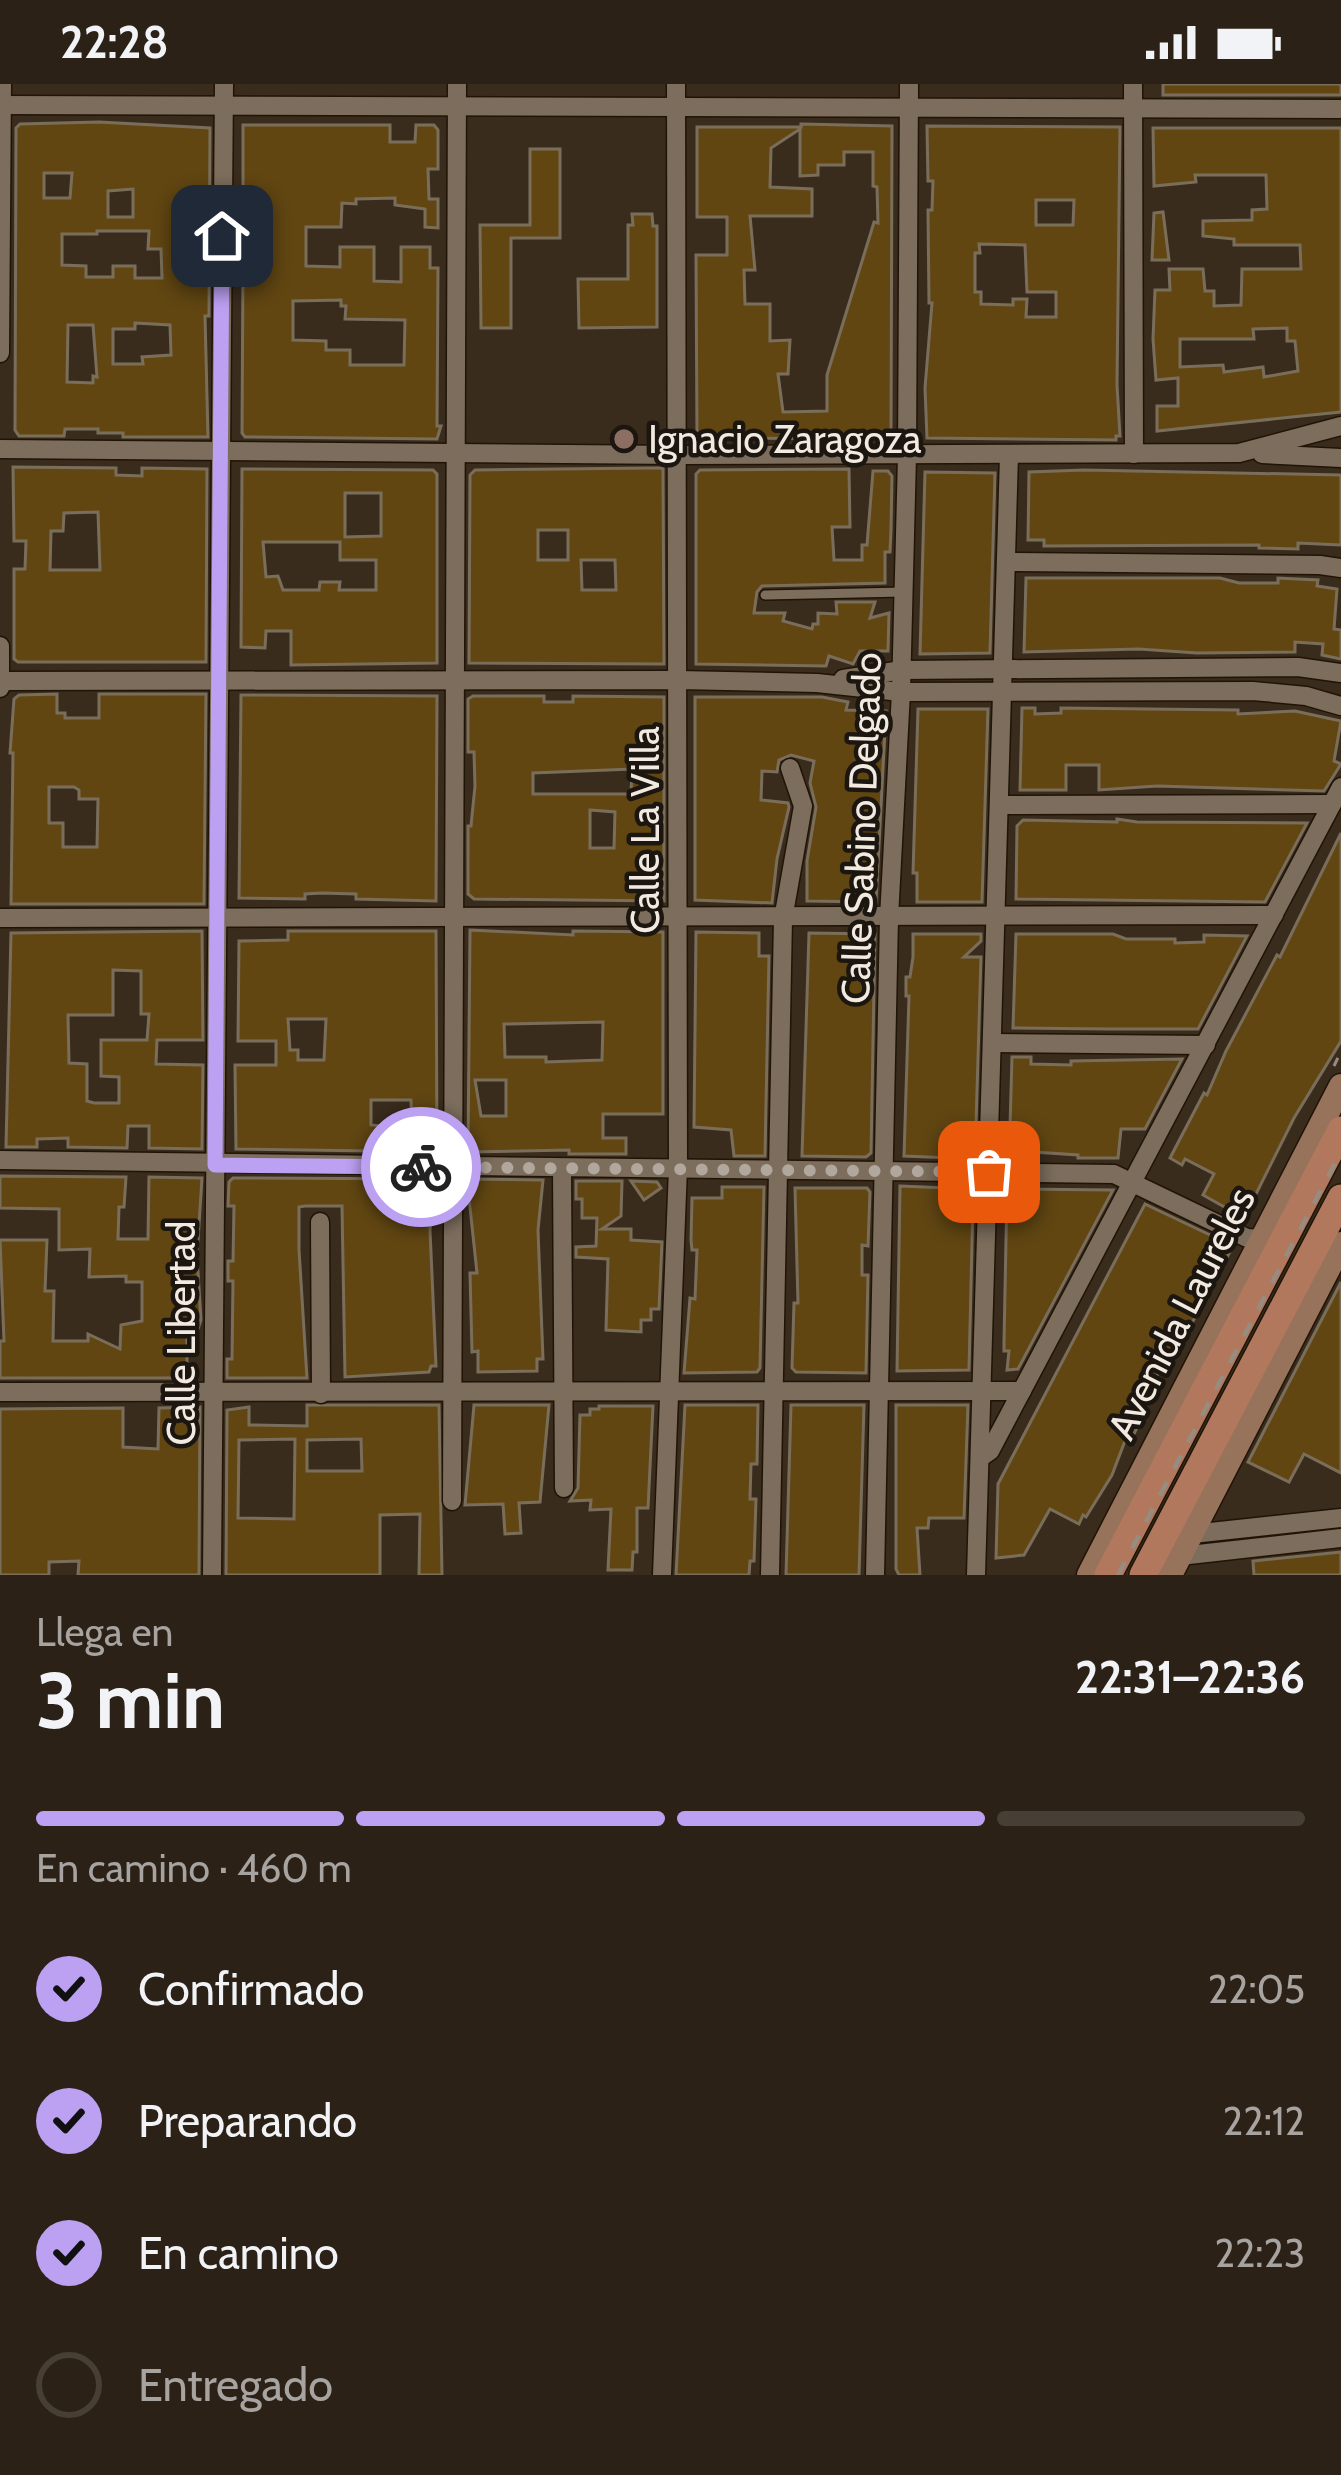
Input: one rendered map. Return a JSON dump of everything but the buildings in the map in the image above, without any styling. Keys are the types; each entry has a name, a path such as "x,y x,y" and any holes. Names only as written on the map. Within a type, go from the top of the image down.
{"main road":[{"name":"Avenida Laureles","path":"1089,1575 1341,1086"},
{"name":"Avenida Laureles","path":"1108,1575 1341,1130"},
{"path":"1143,1575 1341,1198"},
{"path":"1181,1555 1341,1244"}],"street":[{"path":"0,353 2,84"},
{"name":"Calle Libertad","path":"212,1575 224,84"},
{"path":"452,1501 457,84"},
{"name":"Calle La Villa","path":"662,1575 677,1168 676,84"},
{"name":"Calle Sabino Delgado","path":"875,1575 889,918 904,592 909,84"},
{"path":"1133,84 1134,454"},
{"path":"1,105 1341,110"},
{"path":"1240,453 1341,426"},
{"path":"0,449 907,456 1240,453 1341,458"},
{"path":"976,1575 1009,455"},
{"path":"1007,562 1341,568"},
{"path":"0,646 0,684 678,680 817,683 901,692 1253,691 1306,696 1341,706"},
{"path":"817,683 902,670 1298,667 1341,673"},
{"path":"770,1575 783,919 803,806 790,768"},
{"path":"980,1458 990,1451 1336,796 1001,805"},
{"path":"0,918 1274,915"},
{"path":"993,1043 1206,1045"},
{"path":"0,1160 1114,1174 1246,1238 1263,1239"},
{"path":"562,1168 564,1488"},
{"path":"320,1222 321,1394"},
{"path":"0,1392 1022,1391"},
{"path":"1181,1555 1341,1518"},
{"path":"1181,1555 1341,1538"}],"lane":[{"path":"764,595 904,592"}],"railway":[{"path":"1118,1575 1341,1152"}],"way so far":[{"path":"421,1167 989,1172"}],"place":[{"name":"Ignacio Zaragoza","path":"624,439"}],"route":[{"path":"222,236 215,1165 421,1167"}]}
